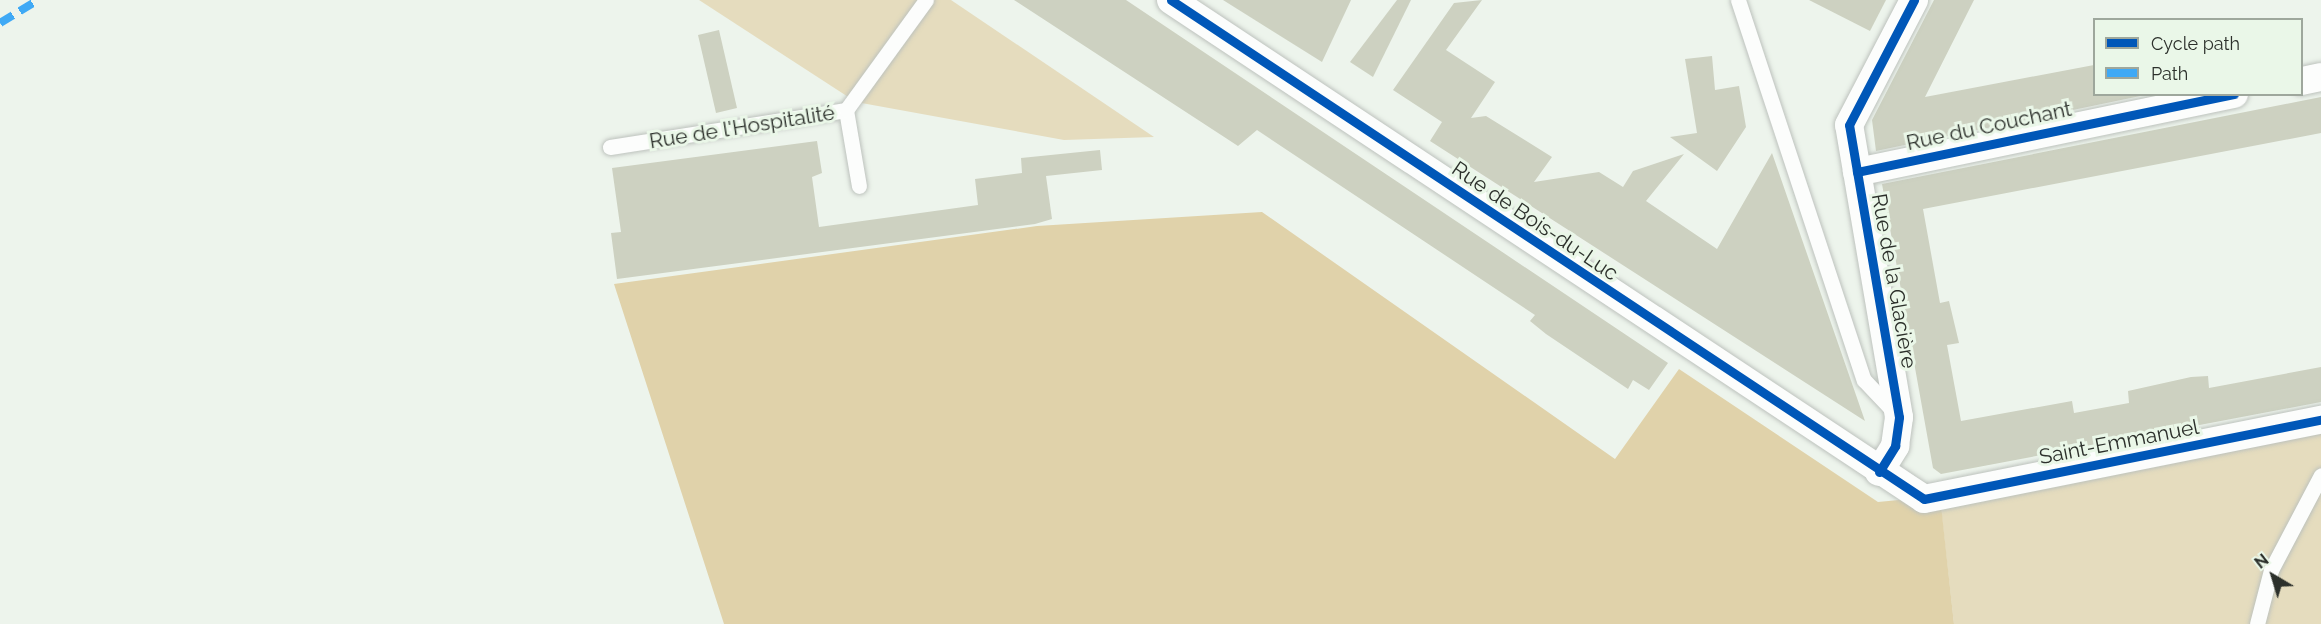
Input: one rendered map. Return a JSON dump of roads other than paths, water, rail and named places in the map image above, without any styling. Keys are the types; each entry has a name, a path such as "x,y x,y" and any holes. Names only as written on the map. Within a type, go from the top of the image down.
{"street":[{"name":"Rue de Bois-du-Luc","path":"1171,0 1879,472 1924,499"},
{"name":"Rue de la Glacière","path":"1879,472 1896,446 1899,417 1849,126 1914,0"},
{"path":"2303,81 2321,77"},
{"name":"Rue du Couchant","path":"1857,172 2224,96"},
{"name":"Saint-Emmanuel","path":"1924,499 2321,420"}],"lane":[{"name":"Rue de l'Hospitalité","path":"610,147 846,110 926,0"},
{"name":"Rue de la Glacière","path":"1738,0 1864,380 1899,417"},
{"path":"846,110 859,186"},
{"path":"2257,624 2271,570 2321,475"}]}
